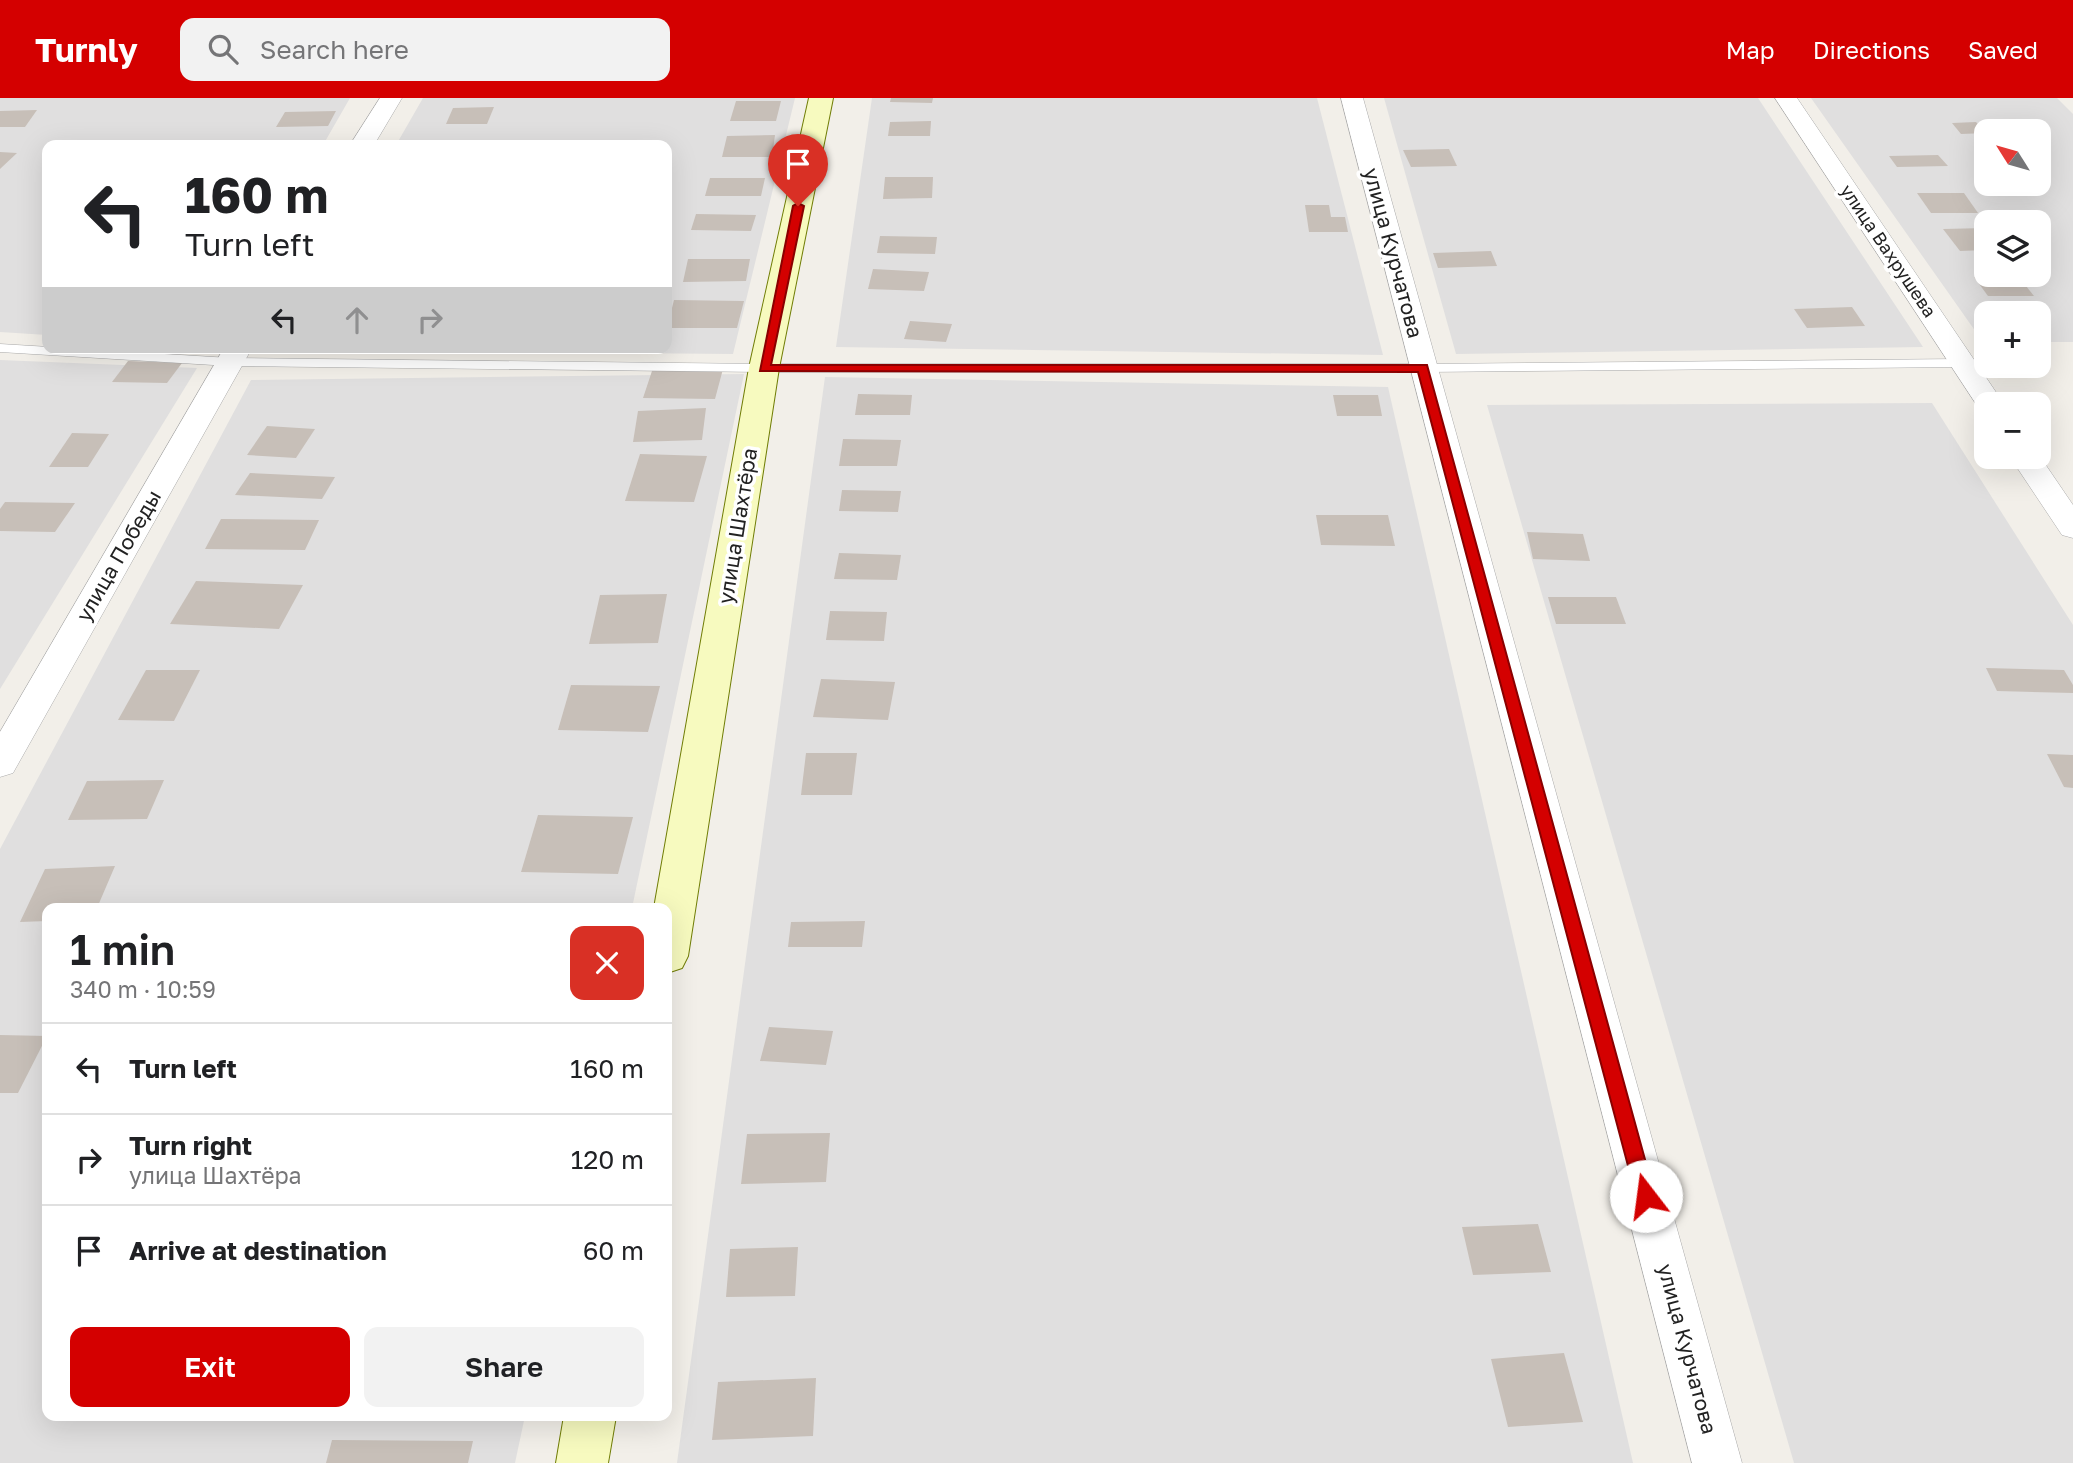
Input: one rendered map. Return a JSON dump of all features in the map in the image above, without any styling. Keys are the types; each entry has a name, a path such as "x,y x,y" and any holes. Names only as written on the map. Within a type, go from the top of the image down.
{"street":[{"path":"365,140 391,98"},
{"name":"улица Шахтёра","path":"672,926 764,368 821,98"},
{"name":"улица Курчатова","path":"1352,98 1717,1463"},
{"name":"улица Вахрушева","path":"1786,98 1982,392"},
{"name":"улица Победы","path":"0,764 234,355"},
{"path":"2033,469 2073,528"},
{"path":"582,1463 589,1421"}],"lane":[{"path":"0,348 42,349"},
{"path":"201,354 764,368 1423,368 1962,363"}],"shaded area":[{"path":"0,98 350,98 326,140 42,140 42,335 0,332"},
{"path":"423,98 795,98 733,354 672,353 672,140 399,140"},
{"path":"872,98 1317,98 1383,355 836,347"},
{"path":"1384,98 1758,98 1923,347 1456,354"},
{"path":"1811,98 2057,98 2073,114 2073,342 2051,342 2051,301 1974,301 1974,329"},
{"path":"0,360 197,368 0,689"},
{"path":"744,374 633,903 42,903 42,1421 524,1421 515,1463 0,1463 0,849 251,380"},
{"path":"825,377 1388,387 1633,1463 677,1463"},
{"path":"1932,403 2073,625 2073,1463 1794,1463 1487,405"}],"building":[{"path":"891,98 933,98 932,103 890,102"},
{"path":"736,101 781,101 776,121 730,121"},
{"path":"494,107 487,124 446,124 453,108"},
{"path":"37,110 25,127 0,127 0,111"},
{"path":"336,111 328,126 276,127 285,112"},
{"path":"931,121 930,136 888,136 890,122"},
{"path":"1974,122 1974,133 1961,134 1952,123"},
{"path":"775,135 772,157 722,157 727,136"},
{"path":"1449,149 1457,166 1411,167 1403,150"},
{"path":"0,152 17,153 0,169"},
{"path":"1938,155 1948,166 1897,167 1889,156"},
{"path":"885,177 933,177 932,198 883,199"},
{"path":"710,178 765,178 761,196 705,196"},
{"path":"1917,193 1964,193 1976,210 1974,213 1931,213"},
{"path":"1305,205 1329,205 1331,217 1345,217 1348,232 1309,232"},
{"path":"696,214 756,215 751,231 691,230"},
{"path":"1974,228 1974,250 1960,251 1943,229"},
{"path":"880,236 937,237 935,254 877,253"},
{"path":"1491,251 1497,266 1438,268 1433,253"},
{"path":"688,259 750,259 746,281 683,282"},
{"path":"873,269 929,272 924,291 868,289"},
{"path":"1981,287 2027,287 2034,296 1988,296"},
{"path":"674,300 744,301 737,328 672,328"},
{"path":"1852,307 1865,326 1807,328 1794,309"},
{"path":"910,321 952,324 946,342 904,339"},
{"path":"128,361 182,363 167,383 112,382"},
{"path":"653,368 723,369 715,399 643,398"},
{"path":"858,394 912,395 910,415 855,415"},
{"path":"1333,395 1378,395 1382,416 1337,416"},
{"path":"706,408 702,440 633,442 638,411"},
{"path":"267,426 315,429 296,458 247,455"},
{"path":"72,433 109,434 88,467 49,467"},
{"path":"843,439 901,440 897,466 839,466"},
{"path":"640,454 707,456 694,502 625,501"},
{"path":"250,473 335,477 322,499 235,495"},
{"path":"842,490 901,491 898,512 839,511"},
{"path":"5,502 75,503 55,532 0,531 0,509"},
{"path":"1316,515 1388,515 1395,546 1321,545"},
{"path":"221,519 319,520 305,550 205,549"},
{"path":"1527,532 1583,534 1590,561 1533,559"},
{"path":"839,553 901,555 897,580 834,579"},
{"path":"196,581 303,585 279,629 170,624"},
{"path":"667,594 658,643 589,644 600,595"},
{"path":"1548,597 1616,597 1626,624 1556,624"},
{"path":"830,611 887,612 884,641 826,640"},
{"path":"1986,668 2064,670 2073,685 2073,693 1997,691"},
{"path":"146,670 200,670 174,721 118,720"},
{"path":"821,679 895,682 888,720 813,717"},
{"path":"571,685 660,686 648,732 558,730"},
{"path":"806,753 857,753 852,795 801,795"},
{"path":"2047,754 2073,755 2073,788 2064,787"},
{"path":"164,780 147,819 68,820 87,781"},
{"path":"538,815 633,817 618,874 521,872"},
{"path":"115,866 99,903 42,903 42,921 20,922 45,869"},
{"path":"865,921 862,947 788,947 791,922"},
{"path":"769,1027 833,1031 826,1065 760,1061"},
{"path":"0,1035 42,1036 42,1046 18,1093 0,1093"},
{"path":"830,1133 826,1182 741,1184 747,1134"},
{"path":"1538,1224 1551,1272 1473,1275 1462,1227"},
{"path":"798,1247 795,1296 726,1297 730,1249"},
{"path":"1564,1353 1583,1422 1508,1427 1491,1359"},
{"path":"816,1378 813,1436 712,1440 718,1382"},
{"path":"332,1440 473,1441 468,1463 326,1463"}],"route":[{"path":"798,206 764,368 1423,368 1646,1196"}]}
